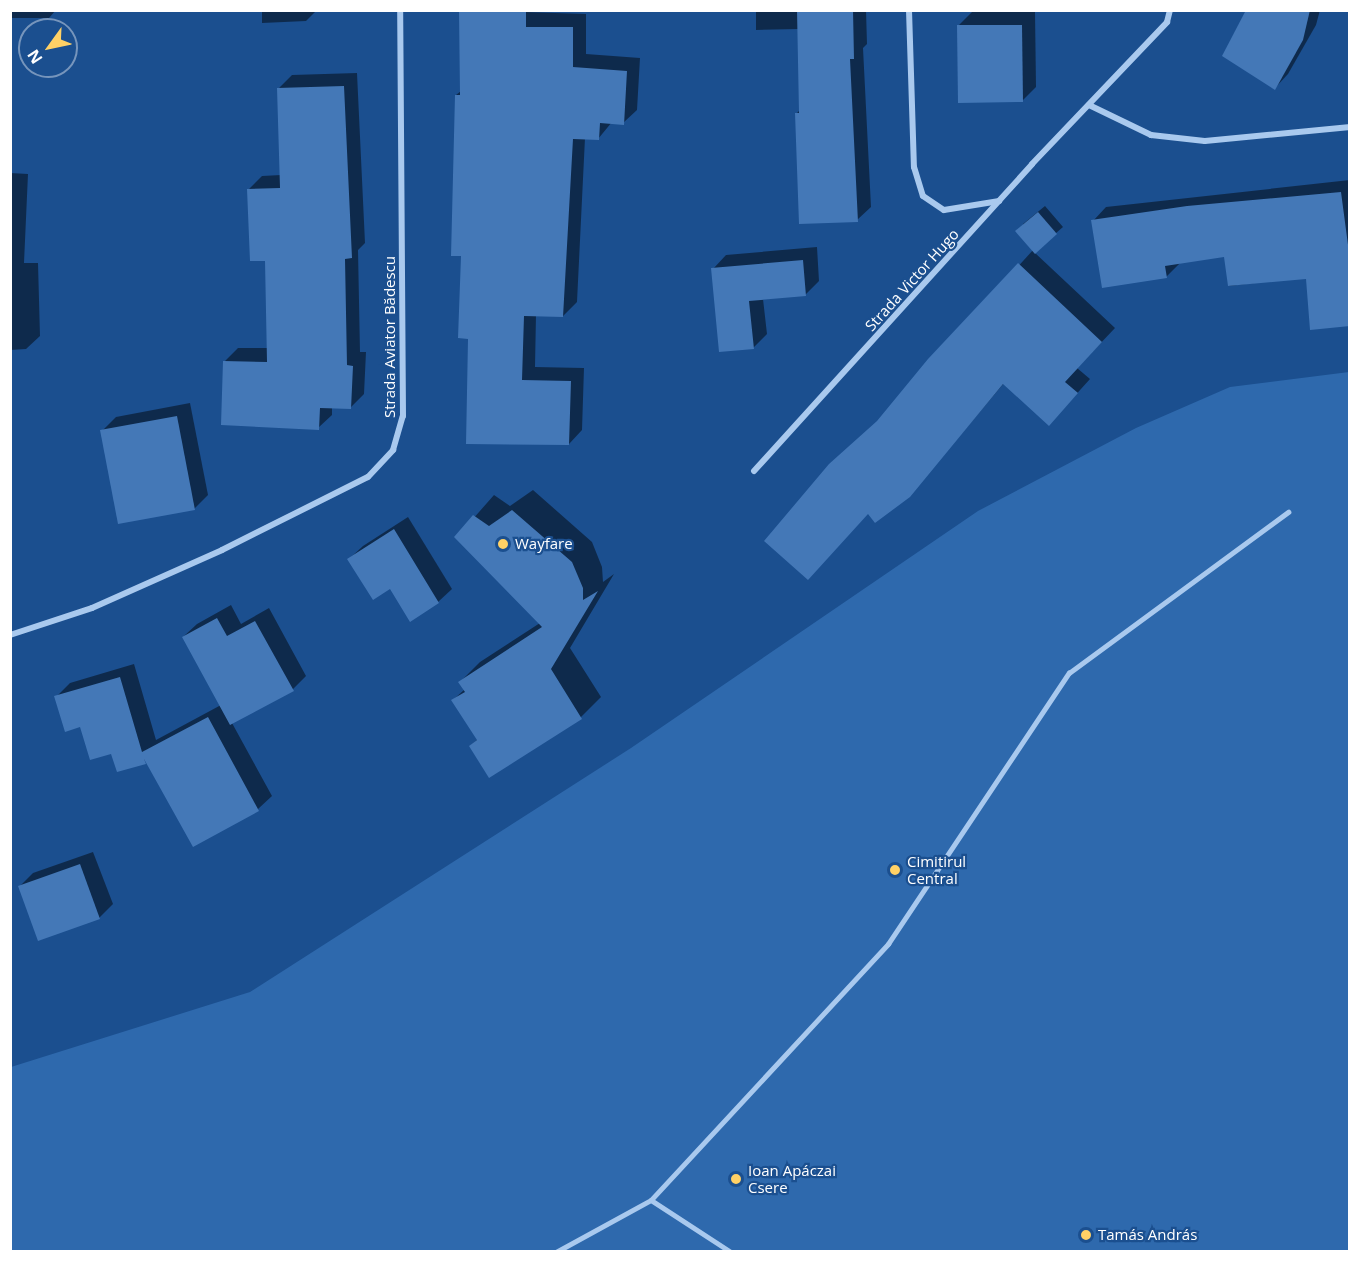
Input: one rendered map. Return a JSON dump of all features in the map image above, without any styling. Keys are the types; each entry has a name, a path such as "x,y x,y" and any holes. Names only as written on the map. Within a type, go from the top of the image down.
{"street":[{"name":"Strada Aviator Bădescu","path":"10,635 158,581 283,521 368,477 393,450 403,416 400,10"},
{"path":"909,10 914,167 923,196 944,210 1000,201"},
{"name":"Strada Victor Hugo","path":"754,471 1167,22 1170,10"},
{"path":"1089,105 1151,135 1205,141 1350,127"}],"lane":[{"path":"556,1251 651,1200 888,944 1069,673 1288,512"},
{"path":"651,1200 731,1251"}],"shaded area":[{"name":"Cimitirul Central","path":"1349,372 1349,1251 11,1252 11,1067 250,992 631,748 978,511 1136,428 1230,387"}],"building":[{"path":"459,10 526,10 526,27 573,27 573,67 627,71 624,125 600,123 599,140 573,139 563,317 524,316 522,380 571,381 569,445 466,444 468,339 458,338 461,256 451,256 455,95 460,95"},
{"path":"797,10 853,10 854,59 850,59 858,222 799,224 795,113 799,113"},
{"path":"1246,10 1310,10 1303,40 1275,90 1222,56"},
{"path":"957,25 1022,25 1023,102 958,103"},
{"path":"344,86 352,258 345,259 347,365 353,366 351,409 320,408 319,430 221,425 223,361 267,362 265,261 250,261 247,189 280,188 277,88"},
{"path":"1341,192 1350,260 1350,326 1310,330 1306,279 1228,286 1224,257 1165,266 1167,278 1102,288 1091,220 1187,206"},
{"path":"1038,212 1057,234 1035,254 1015,231"},
{"path":"803,260 806,296 749,301 754,349 719,352 711,268"},
{"path":"1018,263 1102,342 1065,382 1078,393 1049,426 1003,384 910,497 875,523 868,514 808,580 764,541 829,464 877,421 928,359"},
{"path":"177,416 195,510 118,524 100,430"},
{"path":"512,510 572,562 583,588 583,600 598,591 551,669 582,719 489,778 469,746 477,740 451,700 465,692 458,682 542,627 454,537 473,515 489,526"},
{"path":"394,529 439,603 410,622 390,589 373,600 347,559"},
{"path":"217,618 227,636 255,621 294,691 230,725 182,637"},
{"path":"120,677 142,752 208,717 259,811 193,847 144,759 146,764 117,772 111,754 90,760 80,727 65,732 54,696"},
{"path":"80,864 100,919 38,941 18,886"}],"place":[{"name":"Wayfare","path":"503,544"},
{"name":"Cimitirul Central","path":"895,870"},
{"name":"Ioan Apáczai Csere","path":"736,1179"},
{"name":"Tamás András","path":"1086,1235"}]}
